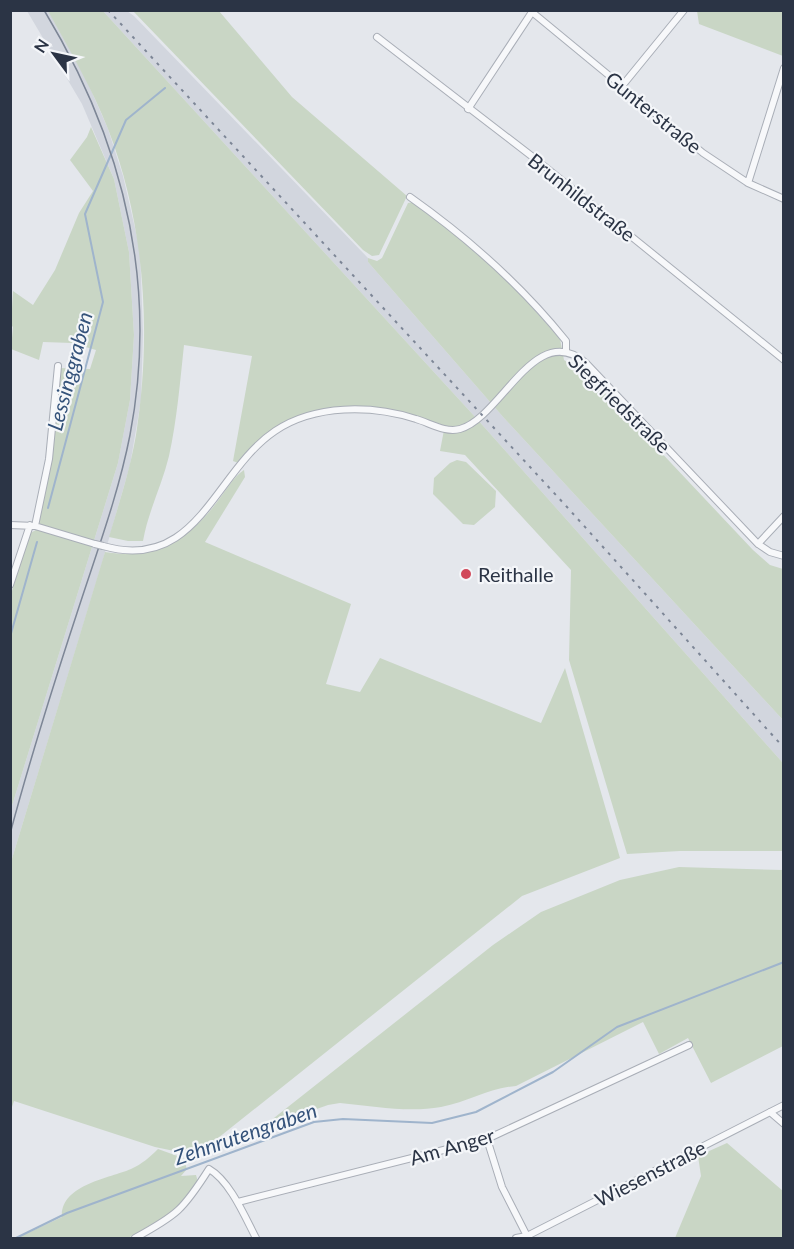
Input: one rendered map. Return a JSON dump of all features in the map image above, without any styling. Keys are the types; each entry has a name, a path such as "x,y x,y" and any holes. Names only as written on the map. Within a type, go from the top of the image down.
{"street":[{"path":"622,86 684,10"},
{"name":"Gunterstraße","path":"468,110 532,12 704,153 748,183 783,199"},
{"name":"Brunhildstraße","path":"377,37 468,110 538,161 783,360"},
{"path":"748,183 783,68"},
{"name":"Siegfriedstraße","path":"410,196 452,227 502,271 566,341 566,351 586,363 758,544 770,552 783,556"},
{"path":"10,525 32,525 120,550 145,549 181,535 200,518 241,464 276,431 308,416 344,409 379,411 415,418 444,429 459,429 477,418 541,357 551,352 566,351"},
{"path":"10,585 32,525 49,459 58,366"},
{"path":"758,544 783,516"},
{"name":"Am Anger","path":"238,1202 487,1139 689,1045"},
{"name":"Wiesenstraße","path":"516,1239 527,1237 783,1105"},
{"path":"770,1112 783,1124"},
{"path":"487,1139 502,1187 527,1237"},
{"path":"135,1239 180,1210 209,1169 219,1175 238,1202 256,1239"}],"shaded area":[{"path":"48,10 87,81 108,129 123,176 140,250 143,334 141,400 130,465 11,862 11,809 118,463 130,400 134,335 129,252 114,179 82,104 27,11"},
{"path":"103,11 127,11 134,16 368,258 368,262 504,418 783,720 783,763 477,419"}],"green space":[{"path":"48,11 103,11 477,419 783,763 783,851 680,851 627,854 569,660 571,570 465,455 440,451 444,430 403,417 381,413 335,411 313,414 292,421 274,432 241,464 233,461 252,356 184,345 169,456 143,541 109,537 131,461 141,397 144,358 142,280 130,203 108,129 88,84"},
{"path":"133,11 219,11 292,97 407,196 379,255 372,256 363,250"},
{"path":"697,11 783,11 783,56 699,24"},
{"path":"91,127 114,179 129,252 134,335 130,400 118,463 11,809 11,594 30,533 36,530 39,517 59,368 90,369 96,350 72,343 43,342 39,360 11,349 13,291 33,305 55,270 79,213 93,191 70,160 87,137"},
{"path":"414,202 501,272 560,339 564,360 591,378 753,550 770,565 783,569 783,720 504,418 368,262 368,258 377,261 382,258 408,203"},
{"path":"457,460 466,462 496,491 495,507 474,525 463,524 433,494 434,478 450,463"},
{"path":"244,470 245,477 205,542 351,604 326,684 360,692 380,658 541,723 565,668 620,858 522,896 203,1150 179,1152 155,1147 14,1101 11,1110 11,862 105,552 122,554 154,550 182,537 206,515"},
{"path":"679,867 783,870 783,1046 711,1083 688,1038 659,1054 643,1022 516,1086 496,1089 451,1105 429,1109 404,1109 340,1103 328,1105 260,1129 493,945 541,912 620,880"},
{"path":"727,1143 783,1191 783,1238 675,1238 701,1176 698,1156"},
{"path":"158,1149 183,1158 187,1169 181,1176 196,1175 198,1182 175,1211 128,1238 17,1238 62,1217 69,1197 77,1190 135,1167"}],"waterway":[{"name":"Lessinggraben","path":"48,508 103,302 85,214 126,120 165,88"},
{"name":"Lessinggraben","path":"10,637 37,542"},
{"name":"Zehnrutengraben","path":"16,1238 67,1213 314,1122 343,1119 432,1123 476,1112 553,1072 617,1027 784,962"}],"tram line":[{"path":"10,834 42,723 119,480 130,435 138,378 140,323 136,268 128,215 114,162 95,110 72,60 44,10"}],"railway":[{"path":"108,10 567,507 784,748"}],"place":[{"name":"Reithalle","path":"466,574"}]}
